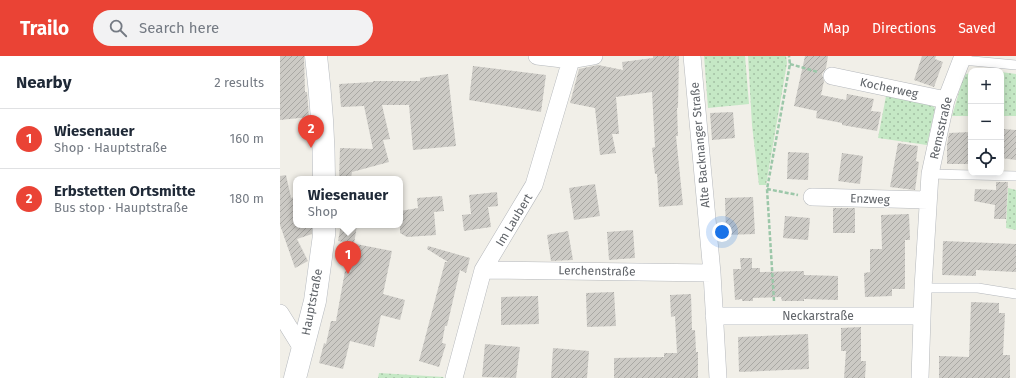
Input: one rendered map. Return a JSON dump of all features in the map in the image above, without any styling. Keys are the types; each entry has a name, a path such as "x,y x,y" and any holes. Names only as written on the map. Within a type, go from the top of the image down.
{"street":[{"path":"316,56 321,101 324,176"},
{"path":"536,56 563,58 594,56"},
{"name":"Alte Backnanger Straße","path":"692,56 712,273 718,378"},
{"name":"Im Laubert","path":"454,378 483,270 534,185 563,58"},
{"name":"Remsstraße","path":"920,378 923,288 930,174 946,100 963,58"},
{"name":"Kocherweg","path":"832,76 946,100"},
{"name":"Enzweg","path":"812,197 928,200"},
{"name":"Hauptstraße","path":"295,378 314,301 324,228"},
{"name":"Lerchenstraße","path":"483,270 712,273"},
{"path":"280,312 303,350"},
{"name":"Neckarstraße","path":"714,316 922,316"}],"lane":[{"name":"Remsstraße","path":"963,58 1016,65"},
{"name":"Remsstraße","path":"930,174 1016,176"},
{"path":"923,288 978,288 1016,294"}],"path":[{"path":"775,316 767,189 790,64 789,56"},
{"path":"790,64 832,76"},
{"path":"767,189 812,197"}],"green space":[{"path":"704,56 745,56 749,104 708,108"},
{"path":"748,56 786,56 787,63 766,185 759,185 752,125"},
{"path":"1004,72 1016,74 1016,116 1004,116"},
{"path":"966,74 968,74 968,116 952,116 962,82"},
{"path":"886,96 932,105 935,108 927,145 878,138"},
{"path":"1008,188 1016,190 1016,230 1006,228"},
{"path":"379,373 444,377 378,378"}],"building":[{"path":"280,56 304,56 305,92 307,92 309,117 280,120"},
{"path":"653,56 679,56 677,108 678,136 676,136 683,205 659,207 657,174 655,174 652,148 655,147 652,92 616,97 619,134 612,134 616,153 600,155 595,108 570,103 579,69 598,65 623,70 622,62 653,58"},
{"path":"805,56 828,56 826,68 822,74 824,81 821,95 846,100 847,94 874,99 871,111 881,112 877,131 842,125 842,123 816,118 817,111 794,106"},
{"path":"922,56 936,56 935,59 943,62 934,87 914,80"},
{"path":"473,66 546,75 541,112 469,100"},
{"path":"448,74 456,146 413,150 409,105 382,105 390,139 383,140 389,162 352,172 351,176 339,176 340,148 373,149 364,106 341,107 339,84 373,81 420,81 420,78"},
{"path":"733,112 735,138 712,140 710,113"},
{"path":"1004,129 1016,130 1016,160 1004,158"},
{"path":"968,132 968,164 947,164 947,145 949,133"},
{"path":"898,143 918,146 916,161 919,162 915,190 890,187"},
{"path":"788,152 809,153 808,180 787,179"},
{"path":"842,153 863,156 860,184 838,181"},
{"path":"286,175 291,198 293,197 293,228 312,228 312,234 297,239 308,261 295,268 280,225 280,176"},
{"path":"996,182 1008,182 1006,219 994,219 995,205 974,201 975,189 996,190"},
{"path":"595,184 600,216 574,220 569,188"},
{"path":"497,192 498,206 488,207 491,227 464,231 462,215 471,214 469,195"},
{"path":"442,196 444,211 434,212 436,235 407,237 400,233 400,228 403,228 403,210 418,208 417,198"},
{"path":"753,197 755,234 726,235 725,198"},
{"path":"833,208 855,208 855,233 833,233"},
{"path":"909,214 910,240 905,240 905,289 892,289 892,296 865,297 864,273 870,272 870,249 882,249 881,215"},
{"path":"785,216 810,218 808,240 783,238"},
{"path":"340,228 357,228 354,244 338,241"},
{"path":"633,230 635,258 609,260 607,232"},
{"path":"568,231 573,260 551,261 547,235"},
{"path":"943,241 1016,244 1016,272 976,270 976,276 942,275"},
{"path":"356,244 392,251 383,294 405,300 400,320 381,315 374,347 350,341 343,369 319,363 324,343 326,344 331,321 336,321 345,271 351,272"},
{"path":"428,246 470,258 466,273 460,270 447,326 445,326 442,343 446,344 439,367 419,361 445,262 448,262 427,249"},
{"path":"740,258 752,258 752,268 760,268 760,272 804,271 804,275 838,276 838,300 804,299 804,301 782,301 781,297 753,298 753,301 742,301 742,299 735,300 733,269 741,269"},
{"path":"614,292 616,326 587,327 586,293"},
{"path":"691,294 692,330 695,330 696,352 698,352 698,378 614,378 614,358 664,357 664,353 677,353 675,316 671,317 670,295"},
{"path":"538,296 539,324 501,325 501,297"},
{"path":"971,302 999,303 999,313 1005,313 1003,355 1010,355 1010,378 939,378 939,356 969,357"},
{"path":"861,327 861,361 866,361 865,378 844,378 846,351 841,351 841,328"},
{"path":"808,334 809,369 739,372 738,337"},
{"path":"485,344 520,347 516,378 482,377"},
{"path":"553,348 589,351 587,378 551,378"}],"place":[{"name":"Erbstetten Ortsmitte","path":"311,148"},
{"name":"Wiesenauer","path":"348,274"}]}
